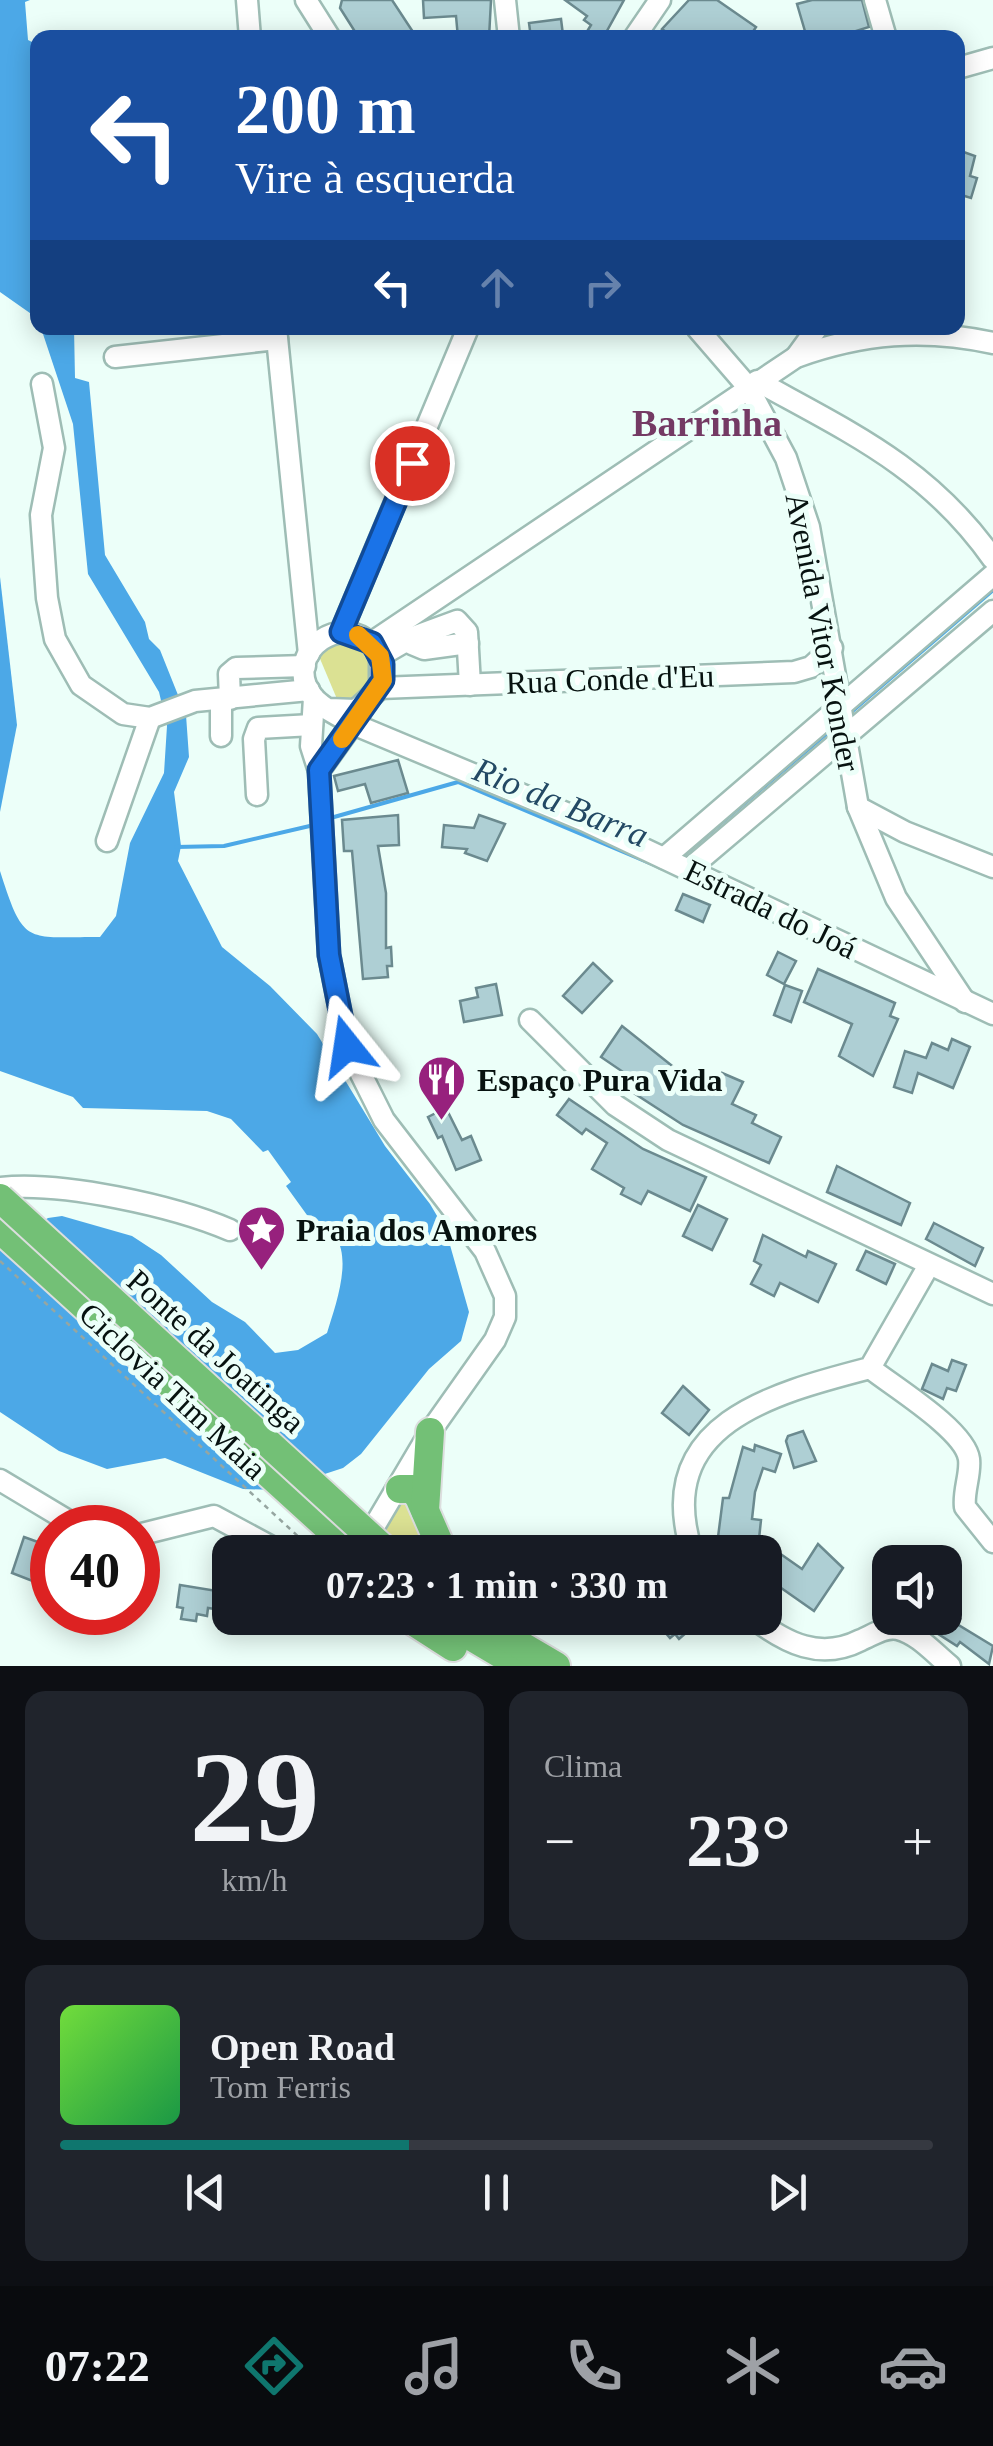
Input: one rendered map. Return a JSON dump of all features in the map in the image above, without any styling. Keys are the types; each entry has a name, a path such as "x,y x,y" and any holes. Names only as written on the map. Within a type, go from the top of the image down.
{"highway":[{"name":"Ponte da Joatinga","path":"0,1198 373,1535"},
{"name":"Ponte da Joatinga","path":"0,1230 336,1535"},
{"path":"0,1250 311,1535"},
{"path":"425,1512 430,1432"},
{"path":"400,1489 415,1491 435,1535"},
{"path":"435,1635 484,1666"},
{"path":"468,1635 520,1666"},
{"path":"504,1635 556,1666"},
{"path":"521,1635 568,1666"}],"street":[{"path":"247,0 249,30"},
{"path":"306,0 325,30"},
{"path":"505,0 507,30"},
{"path":"639,30 660,0"},
{"path":"875,0 884,30"},
{"path":"965,66 993,58"},
{"path":"115,357 264,335"},
{"path":"277,335 307,660 317,699 311,736 319,770 332,983 347,1046 384,1120 486,1251 503,1285 501,1330 430,1432 400,1489 384,1535"},
{"path":"222,736 230,674 236,668 307,660 322,639 341,632 465,335"},
{"name":"Avenida Vitor Konder","path":"704,335 752,384 786,458 809,527 858,806 884,876 926,948 965,1002"},
{"path":"796,358 812,335"},
{"path":"376,650 752,384 796,358 868,335"},
{"path":"902,335 993,343"},
{"path":"42,384 54,448 44,488 41,545 54,638 82,685 123,714 156,717 195,701 317,699 359,715"},
{"path":"752,384 913,470 950,505 993,558"},
{"path":"677,864 841,723 993,575"},
{"path":"841,723 993,611"},
{"path":"341,632 376,650 457,621 466,627 470,685"},
{"name":"Rua Conde d'Eu","path":"380,688 794,672 812,667 832,648"},
{"path":"319,770 380,688 376,650"},
{"name":"Estrada do Joá","path":"359,715 993,1014"},
{"path":"107,840 156,717"},
{"path":"257,795 254,739 258,728 311,736 333,750"},
{"path":"858,806 993,868"},
{"path":"902,974 921,971 927,961 926,948"},
{"path":"530,1020 615,1105 668,1140 993,1294"},
{"path":"0,1188 41,1187 82,1193 200,1217 230,1230"},
{"path":"686,1535 683,1490 696,1455 724,1424 756,1402 870,1368 929,1265"},
{"path":"870,1368 945,1425 966,1449 970,1462 965,1506 993,1542"},
{"path":"0,1480 42,1505"},
{"path":"160,1530 214,1516 249,1535"},
{"path":"779,1635 796,1646 822,1651 852,1645 887,1628 902,1630 950,1666"}],"path":[{"name":"Ciclovia Tim Maia","path":"0,1262 297,1535"}],"green space":[{"path":"337,642 359,647 370,665 367,686 349,699 337,699 318,654"},
{"path":"406,1493 427,1535 384,1535"}],"water":[{"path":"0,0 30,0 25,2 30,41 30,313 0,292"},
{"path":"43,335 74,335 75,378 89,382 105,555 145,622 149,639 160,650 186,715 189,757 174,792 181,846 178,861 222,947 270,986 317,1034 385,1146 430,1204 446,1231 469,1312 461,1341 429,1369 361,1454 343,1468 276,1490 243,1489 165,1458 107,1469 59,1451 0,1412 0,1248 48,1218 62,1216 132,1236 161,1255 212,1302 245,1322 275,1353 298,1350 327,1333 342,1269 337,1239 328,1229 312,1222 286,1186 291,1182 268,1150 263,1152 231,1119 207,1111 83,1108 73,1097 0,1071 0,871 15,913 31,932 42,936 100,937 116,916 130,843 164,773 167,726 159,692 88,574 73,424"},
{"path":"0,577 17,725 0,812"}],"building":[{"path":"342,0 392,0 412,30 354,30 340,8"},
{"path":"423,0 491,0 489,30 457,30 456,16 424,18"},
{"path":"565,0 624,0 607,30 588,30 591,25 584,20 587,16"},
{"path":"689,0 717,0 756,27 754,30 662,29"},
{"path":"812,0 862,0 869,27 805,30 797,4"},
{"path":"561,19 562,30 530,30 529,23"},
{"path":"965,152 975,156 970,176 977,178 971,198 965,196"},
{"path":"398,760 408,793 371,803 365,784 338,791 334,776"},
{"path":"398,815 399,845 378,846 386,893 386,948 391,947 392,966 387,966 388,977 363,979 352,851 344,851 342,820"},
{"path":"479,815 505,824 487,861 465,853 467,849 442,847 444,825 474,828"},
{"path":"683,894 710,905 703,922 676,910"},
{"path":"778,952 796,961 784,984 767,975"},
{"path":"593,963 612,981 582,1013 563,996"},
{"path":"818,969 895,1003 890,1016 898,1019 873,1076 839,1056 852,1024 804,1002"},
{"path":"496,984 502,1015 464,1022 460,1001 478,997 476,988"},
{"path":"785,985 802,991 791,1022 774,1015"},
{"path":"622,1026 676,1069 714,1091 722,1073 743,1082 732,1104 756,1115 752,1123 781,1137 769,1163 683,1125 623,1086 629,1076 601,1057"},
{"path":"952,1039 970,1047 953,1088 918,1073 912,1093 894,1087 905,1051 926,1058 932,1043 948,1050"},
{"path":"569,1099 643,1149 706,1177 690,1211 648,1191 641,1204 621,1194 624,1188 592,1169 607,1143 586,1129 582,1134 557,1115"},
{"path":"446,1108 462,1140 471,1136 481,1160 456,1170 442,1136 438,1138 428,1117"},
{"path":"837,1166 910,1203 901,1225 827,1192"},
{"path":"698,1205 727,1219 712,1250 683,1236"},
{"path":"934,1223 983,1248 975,1266 926,1239"},
{"path":"763,1235 806,1257 808,1251 836,1264 818,1302 780,1283 774,1296 751,1284 761,1265 754,1261"},
{"path":"866,1251 895,1264 886,1284 857,1270"},
{"path":"952,1360 966,1365 956,1391 947,1388 943,1399 922,1389 932,1364 948,1371"},
{"path":"683,1386 709,1410 689,1435 662,1413"},
{"path":"803,1431 816,1461 794,1468 786,1441 788,1436"},
{"path":"755,1445 781,1454 775,1472 763,1468 755,1492 752,1519 761,1520 759,1535 718,1535 723,1498 729,1498 743,1447 754,1451"},
{"path":"24,1537 30,1539 30,1580 12,1573"},
{"path":"818,1544 843,1568 814,1611 782,1589 782,1555 802,1569"},
{"path":"180,1585 212,1590 212,1609 208,1608 207,1616 197,1614 196,1621 181,1619 183,1608 177,1607"},
{"path":"962,1627 993,1646 989,1664 960,1642 957,1646 940,1635 962,1635"}],"waterway":[{"name":"Rio da Barra","path":"849,714 993,590"},
{"name":"Rio da Barra","path":"681,857 838,724"},
{"name":"Rio da Barra","path":"327,819 458,782 659,867"},
{"name":"Rio da Barra","path":"176,847 224,846 314,825"}],"slow traffic":[{"path":"342,739 383,680 380,656 372,643 358,635"}],"place":[{"name":"Espaço Pura Vida","path":"442,1122"},
{"name":"Praia dos Amores","path":"261,1272"}],"district":[{"name":"Barrinha","path":"707,423"}],"route":[{"path":"347,1046 329,955 319,770 374,698 383,680 383,664 372,643 358,634 341,632 412,463"}]}
